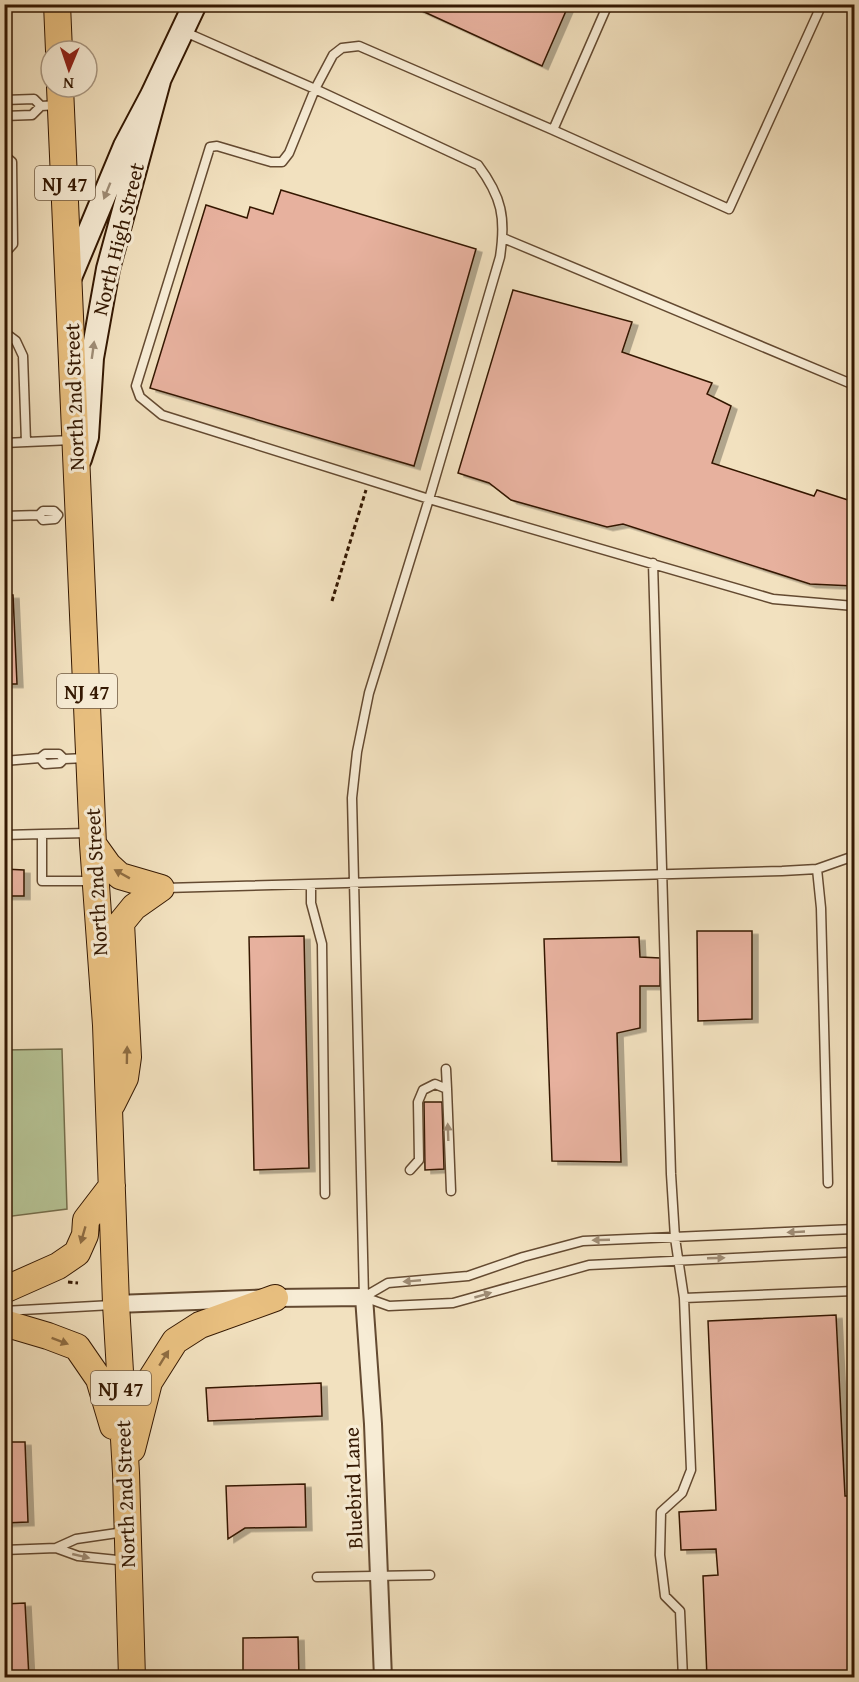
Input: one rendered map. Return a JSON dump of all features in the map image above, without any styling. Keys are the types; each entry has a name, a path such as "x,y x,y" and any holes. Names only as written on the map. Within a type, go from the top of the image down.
{"main road":[{"path":"57,4 58,39"},
{"name":"North 2nd Street","path":"54,99 69,280 95,880 106,1025 116,1304 126,1473 132,1677"},
{"path":"93,838 108,865 120,876 161,888"},
{"path":"110,1110 125,1078 128,1057 121,923 134,907 161,888"},
{"path":"4,1290 58,1266 76,1253 85,1235 86,1220 112,1186"},
{"path":"126,1473 149,1382 175,1341 200,1325 275,1298"},
{"path":"4,1323 77,1347 99,1378 126,1473"}],"street":[{"name":"North High Street","path":"69,280 125,146 195,4"},
{"name":"North High Street","path":"77,470 87,437 92,358 106,279 159,81"},
{"path":"116,1304 364,1297"},
{"name":"Bluebird Lane","path":"364,1297 373,1424 383,1677"}],"lane":[{"path":"553,130 608,4"},
{"path":"822,4 729,209 359,46 342,48 333,54 315,89 289,153 282,162 271,162 217,146 210,147 136,386 140,397 162,415 429,499 653,562 773,599 855,606"},
{"path":"183,31 478,165 492,184 503,219 500,257 369,693 357,752 352,798 364,1297"},
{"path":"4,100 39,99"},
{"path":"4,116 32,115 54,99"},
{"path":"4,155 12,162 13,244 4,254"},
{"path":"503,238 855,385"},
{"path":"4,332 16,341 23,356 26,442"},
{"path":"4,381 4,391"},
{"path":"4,443 76,440"},
{"path":"4,516 39,514"},
{"path":"653,562 675,1238 684,1298 691,1470 682,1493 662,1512 660,1555 665,1596 680,1611 683,1677"},
{"path":"4,761 40,758 45,754 59,754 64,759 90,758"},
{"path":"42,834 42,881 95,880"},
{"path":"4,835 42,834 93,838"},
{"path":"161,888 817,869 855,856"},
{"path":"817,869 821,908 828,1183"},
{"path":"311,884 312,909 322,944 325,1194"},
{"path":"446,1069 451,1191"},
{"path":"410,1170 419,1160 418,1102 423,1090 435,1084 447,1089"},
{"path":"364,1297 388,1283 468,1276 524,1257 583,1241 855,1229"},
{"path":"364,1297 389,1306 453,1304 589,1264 855,1252"},
{"path":"684,1298 855,1291"},
{"path":"4,1311 116,1304"},
{"path":"4,1550 56,1548 76,1539 127,1532"},
{"path":"56,1548 78,1556 128,1561"},
{"path":"317,1577 430,1575"}],"path":[{"path":"332,601 369,480"}],"green space":[{"path":"62,1049 67,1209 5,1217 5,1050"}],"building":[{"path":"407,4 569,4 542,66"},
{"path":"281,190 476,249 414,466 150,388 206,205 247,218 250,207 273,214"},
{"path":"513,290 632,322 622,352 712,383 707,394 731,406 712,463 814,496 817,490 851,501 854,496 854,586 810,584 623,524 607,527 511,500 489,483 458,473"},
{"path":"4,595 13,595 17,684 4,684"},
{"path":"4,869 24,870 24,896 4,896"},
{"path":"697,931 752,931 752,1019 698,1021"},
{"path":"304,936 309,1168 254,1170 249,937"},
{"path":"639,937 640,957 660,958 660,986 640,986 640,1028 617,1033 621,1162 552,1161 544,939"},
{"path":"424,1102 442,1102 444,1169 425,1170"},
{"path":"836,1315 845,1496 854,1496 854,1678 707,1678 703,1576 718,1575 716,1549 681,1550 679,1512 716,1510 708,1321"},
{"path":"321,1383 322,1416 208,1421 206,1388"},
{"path":"4,1442 25,1442 28,1522 4,1523"},
{"path":"305,1484 306,1527 245,1528 228,1539 226,1486"},
{"path":"25,1603 29,1678 4,1678 4,1604"},
{"path":"298,1637 299,1678 243,1678 243,1638"}]}
